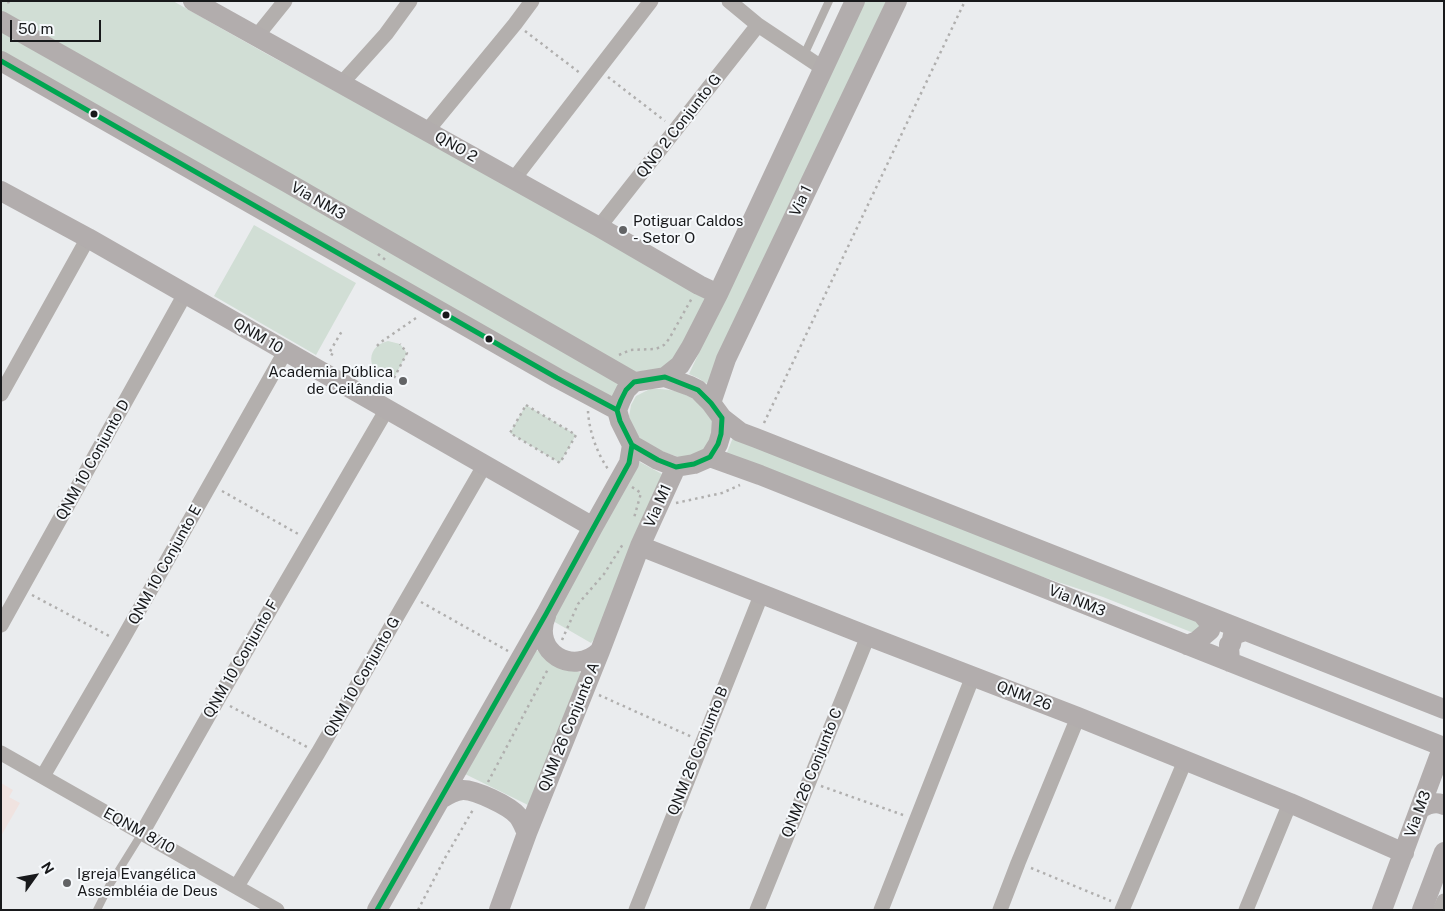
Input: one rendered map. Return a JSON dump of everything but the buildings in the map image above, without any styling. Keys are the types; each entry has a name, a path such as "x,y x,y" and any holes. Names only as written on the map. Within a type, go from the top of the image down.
{"main road":[{"name":"QNO 2","path":"193,1 718,294"},
{"path":"665,377 684,359 718,294 855,1"},
{"name":"Via 1","path":"717,410 726,359 897,1"},
{"name":"Via NM3","path":"1,21 297,188 634,382"},
{"path":"1,61 557,378 617,410"},
{"name":"QNM 10","path":"1,191 88,238 593,527"},
{"path":"717,410 721,434 718,444 710,457 694,464 676,467 658,460 632,445 620,421 617,410 626,390 634,382 665,377 690,386 698,390 740,432 1444,710"},
{"path":"377,909 546,614 629,463 632,445"},
{"name":"Via NM3","path":"710,457 760,475 1443,746"},
{"name":"Via M1","path":"640,546 676,467"},
{"name":"QNM 26","path":"640,546 1078,717 1290,803 1404,853"},
{"name":"QNM 26 Conjunto A","path":"499,910 527,833 640,546"},
{"path":"546,614 542,628 543,636 549,649 555,656 566,661 581,662 595,656 600,651"},
{"path":"1187,645 1197,641 1210,630 1208,621 1203,615"},
{"path":"1230,662 1229,645 1233,635 1245,631"},
{"name":"Via M3","path":"1382,910 1443,746"},
{"path":"440,799 454,792 464,790 482,794 518,815 527,833"},
{"path":"1420,808 1434,803 1442,803 1444,805"},
{"path":"1422,910 1444,852"}],"street":[{"path":"256,37 285,1"},
{"path":"342,84 386,34 410,1"},
{"path":"427,132 532,1"},
{"path":"513,180 652,1"},
{"path":"729,1 758,25 824,70"},
{"name":"QNO 2 Conjunto G","path":"599,227 758,25"},
{"path":"1,394 88,238"},
{"name":"QNM 10 Conjunto D","path":"1,625 185,294"},
{"name":"QNM 10 Conjunto E","path":"43,776 285,352"},
{"name":"QNM 10 Conjunto F","path":"142,833 387,409"},
{"name":"QNM 10 Conjunto G","path":"237,886 318,752 484,466"},
{"name":"QNM 26 Conjunto B","path":"636,910 762,593"},
{"name":"QNM 26 Conjunto C","path":"757,910 868,636"},
{"path":"880,910 973,676"},
{"path":"1000,910 1078,717"},
{"name":"EQNM 8/10","path":"1,753 277,910"},
{"path":"1122,908 1185,761"},
{"path":"1246,910 1290,803"},
{"path":"1440,910 1444,901"}],"lane":[{"path":"804,55 829,1"},
{"name":"QNM 10 Conjunto F","path":"97,910 109,886 142,833"}],"path":[{"path":"756,438 965,1"},
{"path":"515,24 676,129"},
{"path":"377,346 380,342 424,313"},
{"path":"333,355 329,353 342,330"},
{"path":"394,378 407,353 400,344"},
{"path":"526,404 576,435 560,462 510,433 526,404"},
{"path":"210,484 310,540"},
{"path":"22,589 121,642"},
{"path":"409,595 520,658"},
{"path":"584,688 702,741"},
{"path":"218,699 318,752"},
{"path":"808,781 915,820"},
{"path":"1018,863 1122,908"}],"shaded area":[{"path":"1,1 173,1 706,297 685,348 662,369 633,372 1,13"},
{"path":"864,1 887,1 709,385 689,374"},
{"path":"1,29 622,383 611,401 1,54"},
{"path":"254,225 356,283 316,355 214,296"},
{"path":"388,341 400,344 407,353 394,378 385,377 378,373 372,362 374,349"},
{"path":"650,389 680,392 701,406 714,422 708,450 682,458 651,448 638,436 629,417 631,405 636,396"},
{"path":"526,405 576,435 560,463 510,433"},
{"path":"734,435 1193,617 1201,626 1194,632 1191,632 1103,597 992,560 726,455"},
{"path":"638,461 662,474 598,635 591,643 553,621"},
{"path":"534,649 583,674 530,806 463,773"},
{"path":"1,783 13,790 9,797 20,803 1,836"}],"transit line":[{"path":"1,61 557,378 617,410"},
{"path":"665,377 698,390 722,418 718,444 710,457 694,464 676,467 658,460 632,445 620,421 617,410 621,400 626,390 634,382 665,377"},
{"path":"377,910 546,614 629,463 632,445"}],"place":[{"name":"Potiguar Caldos - Setor O","path":"623,230"},
{"name":"Academia Pública de Ceilândia","path":"403,381"},
{"name":"Igreja Evangélica Assembléia de Deus","path":"67,883"}]}
